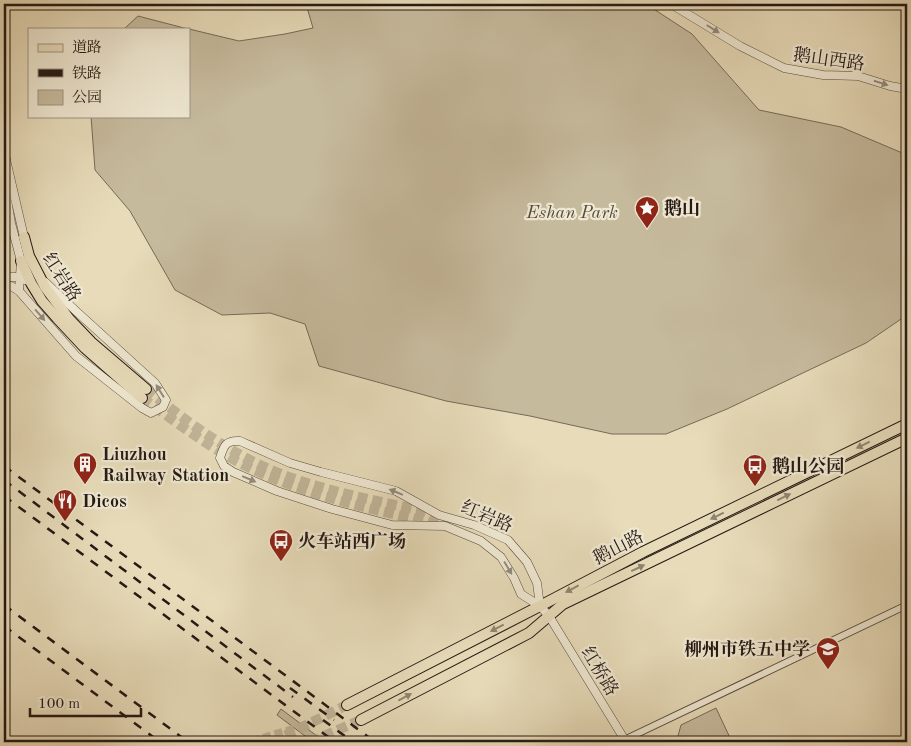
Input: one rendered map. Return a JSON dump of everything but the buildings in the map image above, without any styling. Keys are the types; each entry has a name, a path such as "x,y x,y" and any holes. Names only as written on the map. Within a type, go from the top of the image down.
{"main road":[{"name":"红岩路","path":"22,261 31,283 42,301 57,318 85,348 144,393 69,319 45,287 28,256 24,238"},
{"name":"鹅山路","path":"347,705 643,552 907,424"},
{"name":"鹅山路","path":"361,720 529,632 563,604 590,590 907,438"}],"street":[{"name":"鹅山西路","path":"671,4 740,46 784,68 823,75 858,76 907,89"},
{"name":"红岩路","path":"4,151 24,238"},
{"name":"红岩路","path":"4,182 11,223 22,261"},
{"path":"19,290 22,261"},
{"path":"4,288 11,286 19,290 76,356 147,411 151,413 163,408 166,400 155,384 39,275"},
{"path":"5,278 18,277 31,283"},
{"name":"红岩路","path":"540,606 537,583 527,562 508,540 474,525 439,515 396,491 290,463 240,441 228,442 223,448 220,458 224,466 242,477 277,491 392,525 445,526 481,541 501,557 514,578 520,594 540,606 549,616"},
{"path":"625,741 907,605"},
{"name":"红桥路","path":"549,616 625,741"}],"green space":[{"name":"Eshan Park","path":"306,4 646,4 692,34 759,110 841,127 907,155 907,315 866,343 727,409 666,434 612,434 530,416 446,401 319,366 305,324 270,313 222,315 175,290 130,211 95,170 91,118 190,118 190,29 239,41 313,28"},
{"path":"138,16 184,28 125,28"},
{"path":"716,708 732,742 679,742 678,736 681,725"},
{"path":"281,709 325,742 313,742 277,715"}],"tunnel":[{"path":"146,389 210,437 245,457 281,474 319,487 436,514"},
{"path":"142,398 218,450 268,476 316,494 442,525"},
{"path":"272,742 347,705"},
{"path":"310,742 361,720"},
{"path":"252,742 307,725"},
{"path":"313,742 319,739"}],"railway":[{"path":"4,466 375,742"},
{"path":"4,480 293,697"},
{"path":"4,496 335,742"},
{"path":"4,605 188,742"},
{"path":"4,626 160,742"},
{"path":"290,688 334,720"},
{"path":"323,720 353,742"}],"place":[{"name":"鹅山","path":"647,229"},
{"name":"Liuzhou Railway Station","path":"85,485"},
{"name":"鹅山公园","path":"755,487"},
{"name":"Dicos","path":"65,522"},
{"name":"火车站西广场","path":"281,562"},
{"name":"柳州市铁五中学","path":"828,670"}]}
